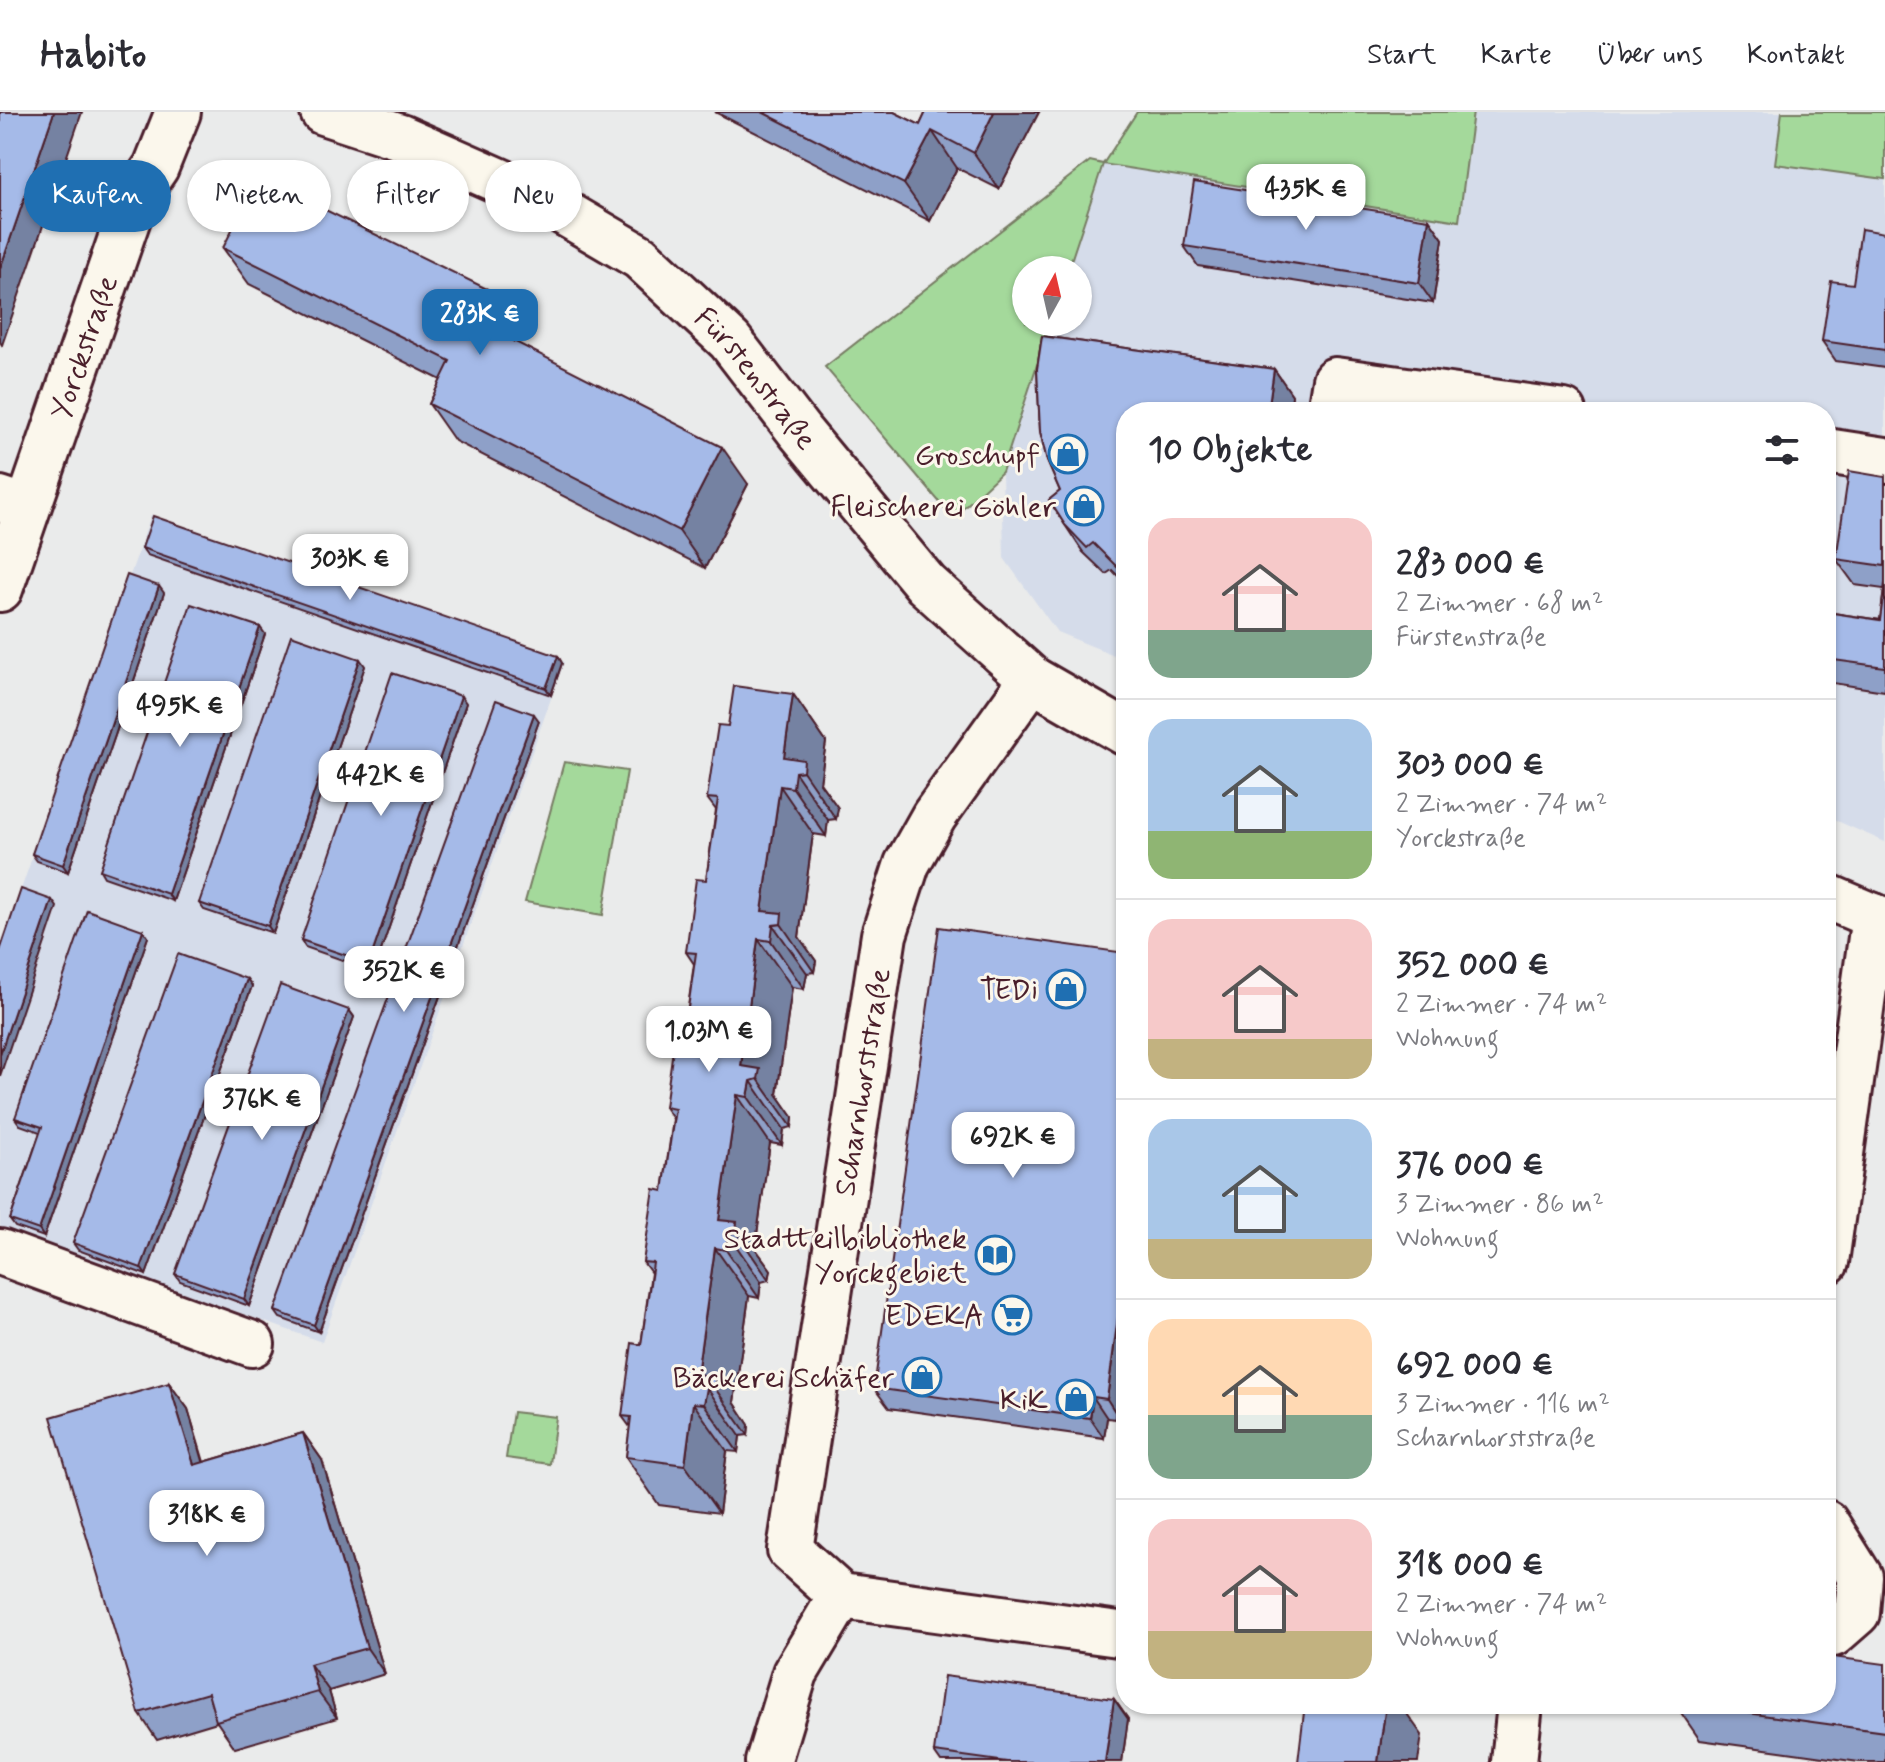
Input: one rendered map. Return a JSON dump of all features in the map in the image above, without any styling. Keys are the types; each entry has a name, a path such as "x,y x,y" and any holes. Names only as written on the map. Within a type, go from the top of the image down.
{"street":[{"name":"Yorckstraße","path":"0,589 14,503 135,198 156,167 178,112"},
{"name":"Fürstenstraße","path":"323,112 400,137 541,199 640,257 730,341 800,432 926,584 1032,679 1116,727"},
{"path":"1332,402 1335,380 1492,402"},
{"path":"1836,453 1885,460"},
{"name":"Scharnhorststraße","path":"841,1596 790,1550 884,935 907,864 934,816 1032,679"},
{"path":"1836,900 1880,919 1836,1198"},
{"path":"0,1252 252,1344"},
{"path":"1836,1539 1860,1577 1857,1613 1836,1631"},
{"path":"768,1762 795,1673 841,1596 1116,1634"},
{"path":"1514,1762 1519,1714"}],"shaded area":[{"path":"1473,112 1885,112 1885,842 1836,820 1836,402 1436,402 1440,369 1332,356 1327,366 1322,402 1116,402 1116,656 1057,632 1004,558 1002,472 1046,336 1092,336 1092,256 1073,256 1103,164 1459,221"},
{"path":"151,515 564,662 322,1342 0,1228 0,950"}],"green space":[{"path":"1137,112 1473,112 1459,221 1103,164"},
{"path":"1782,112 1885,112 1885,179 1775,164"},
{"path":"1090,161 1103,164 1073,256 1012,256 1012,336 1046,336 1002,472 953,518 825,367"},
{"path":"564,762 627,771 603,915 525,902"},
{"path":"513,1412 556,1417 550,1464 506,1458"}],"building":[{"path":"0,112 54,112 37,160 24,160 24,199 0,269"},
{"path":"762,112 894,112 920,125 926,112 994,112 974,153 932,131 904,184"},
{"path":"1194,182 1429,219 1419,283 1184,246"},
{"path":"331,213 347,221 347,232 370,232 487,289 472,320 722,447 679,531 429,404 450,361 223,248 231,232 331,232"},
{"path":"1861,229 1885,233 1885,350 1822,341 1831,281 1853,284"},
{"path":"1042,336 1274,369 1269,402 1116,402 1116,566 1093,543 1087,548 1065,525 1049,500 1060,491 1047,461 1040,431 1037,369"},
{"path":"1849,471 1885,477 1885,566 1836,559"},
{"path":"153,516 558,656 546,688 142,548"},
{"path":"127,575 159,586 63,865 32,854"},
{"path":"1885,583 1885,667 1836,660 1836,613 1880,620"},
{"path":"191,604 260,627 168,894 100,870"},
{"path":"291,635 360,659 268,926 199,903"},
{"path":"392,673 461,696 369,963 301,940"},
{"path":"734,686 793,694 784,757 804,760 803,771 795,772 793,788 780,786 762,911 782,913 781,924 773,925 771,941 758,939 741,1066 760,1069 758,1079 751,1081 748,1097 737,1095 719,1220 737,1222 736,1232 728,1234 726,1250 715,1248 697,1374 716,1377 714,1387 707,1388 704,1404 693,1403 685,1465 626,1457 631,1417 622,1416 632,1343 641,1345 653,1263 643,1262 654,1189 663,1191 675,1109 665,1107 675,1035 684,1036 696,953 686,952 696,879 706,880 718,799 707,798 718,725 728,726"},
{"path":"496,700 534,714 314,1325 275,1311"},
{"path":"21,889 52,900 0,1054 0,951"},
{"path":"87,910 143,930 39,1230 10,1220 42,1127 15,1118"},
{"path":"939,927 1116,952 1116,1332 1107,1399 1093,1397 1090,1418 874,1388"},
{"path":"178,954 247,979 141,1268 73,1243"},
{"path":"280,985 349,1010 244,1299 175,1274"},
{"path":"169,1383 194,1465 303,1433 367,1648 310,1664 318,1692 216,1721 208,1693 139,1713 51,1417"},
{"path":"1836,1657 1885,1664 1885,1732 1755,1714 1836,1714"},
{"path":"944,1676 1114,1699 1105,1762 1007,1762 934,1752"},
{"path":"1304,1714 1385,1714 1378,1762 1298,1762"}],"place":[{"name":"Groschupf","path":"1068,454"},
{"name":"Fleischerei Göhler","path":"1084,506"},
{"name":"TEDi","path":"1066,989"},
{"name":"Stadtteilbibliothek Yorckgebiet","path":"995,1255"},
{"name":"EDEKA","path":"1012,1315"},
{"name":"Bäckerei Schäfer","path":"922,1377"},
{"name":"KiK","path":"1076,1399"}]}
